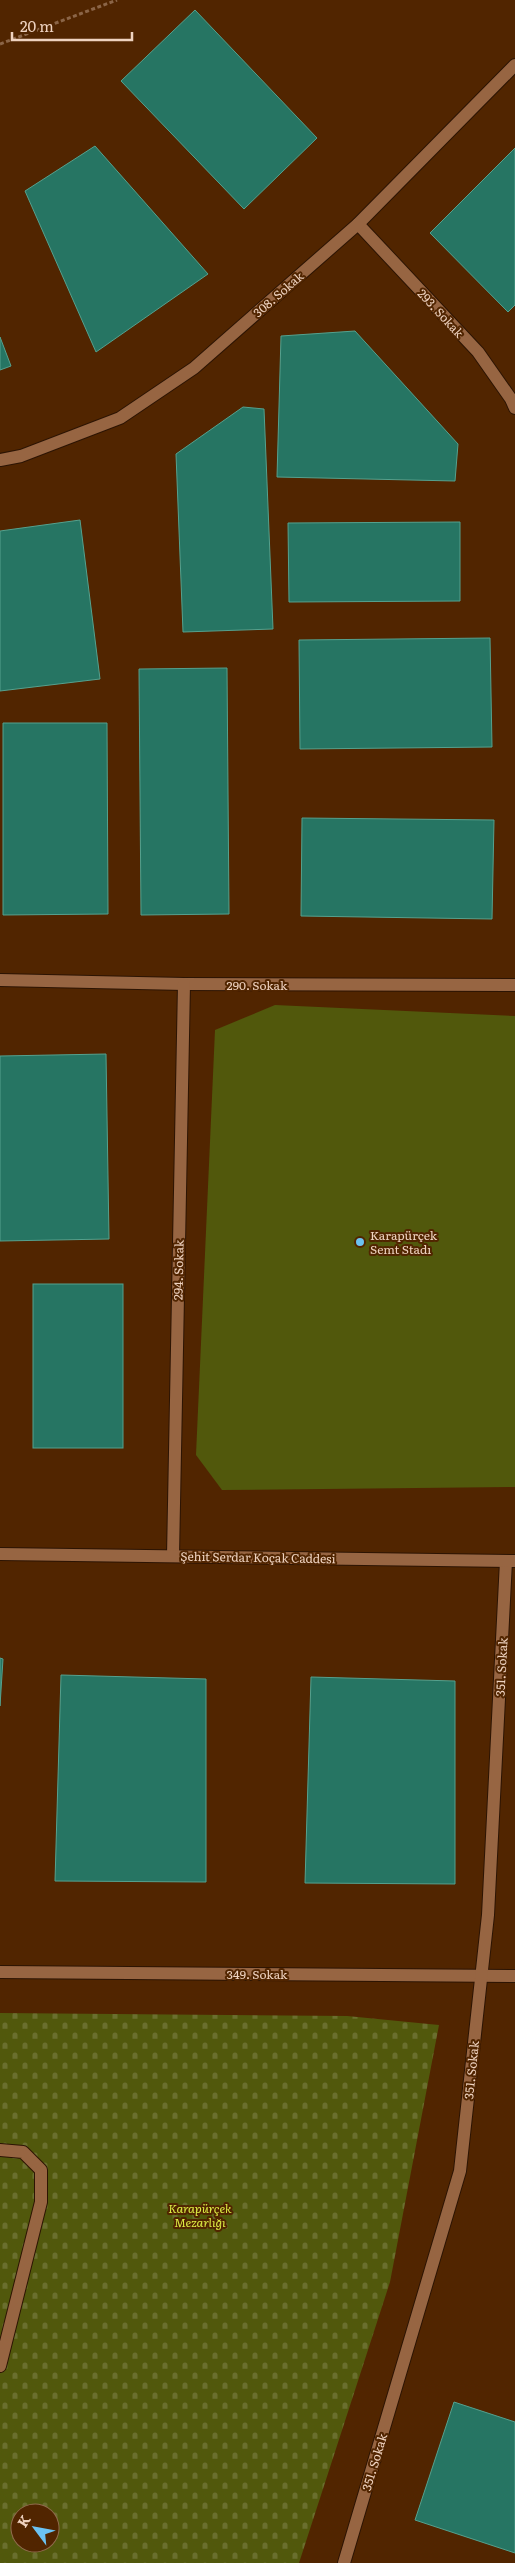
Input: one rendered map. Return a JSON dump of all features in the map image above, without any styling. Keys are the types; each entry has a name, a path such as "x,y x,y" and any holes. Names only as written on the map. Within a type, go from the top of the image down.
{"street":[{"name":"308. Sokak","path":"0,460 21,456 120,418 194,368 358,224 515,65"},
{"name":"293. Sokak","path":"358,224 478,352 511,399 515,408"},
{"name":"290. Sokak","path":"0,980 184,984 515,985"},
{"name":"294. Sokak","path":"173,1556 184,984"},
{"name":"Şehit Serdar Koçak Caddesi","path":"0,1554 510,1561"},
{"name":"351. Sokak","path":"344,2563 460,2171 488,1915 510,1561"},
{"name":"349. Sokak","path":"0,1972 515,1976"},
{"path":"0,2150 23,2152 41,2170 41,2202 0,2366"}],"path":[{"path":"0,44 117,0"}],"green space":[{"name":"Karapürçek Semt Stadı","path":"275,1005 515,1016 515,1487 222,1490 196,1455 215,1030"},
{"name":"Karapürçek Mezarlığı","path":"0,2013 347,2016 439,2025 390,2282 299,2563 0,2563"}],"building":[{"path":"195,10 317,138 244,209 121,81"},
{"path":"95,146 208,274 96,352 25,191"},
{"path":"515,148 515,305 508,312 430,233"},
{"path":"355,331 458,444 455,481 277,477 281,336"},
{"path":"0,337 11,366 0,370"},
{"path":"243,407 264,409 273,629 183,632 176,454"},
{"path":"80,520 100,679 0,691 0,531"},
{"path":"460,522 460,601 289,602 288,523"},
{"path":"490,638 492,747 300,749 299,640"},
{"path":"227,668 229,914 141,915 139,669"},
{"path":"3,723 107,723 108,914 3,915"},
{"path":"302,818 494,820 492,919 301,916"},
{"path":"106,1054 109,1239 0,1241 0,1056"},
{"path":"33,1284 123,1284 123,1448 33,1448"},
{"path":"0,1658 3,1659 0,1706"},
{"path":"61,1675 206,1679 206,1882 55,1881"},
{"path":"311,1677 455,1681 455,1884 305,1883"},
{"path":"454,2402 515,2422 515,2553 415,2520"}],"place":[{"name":"Karapürçek Semt Stadı","path":"360,1242"}]}
